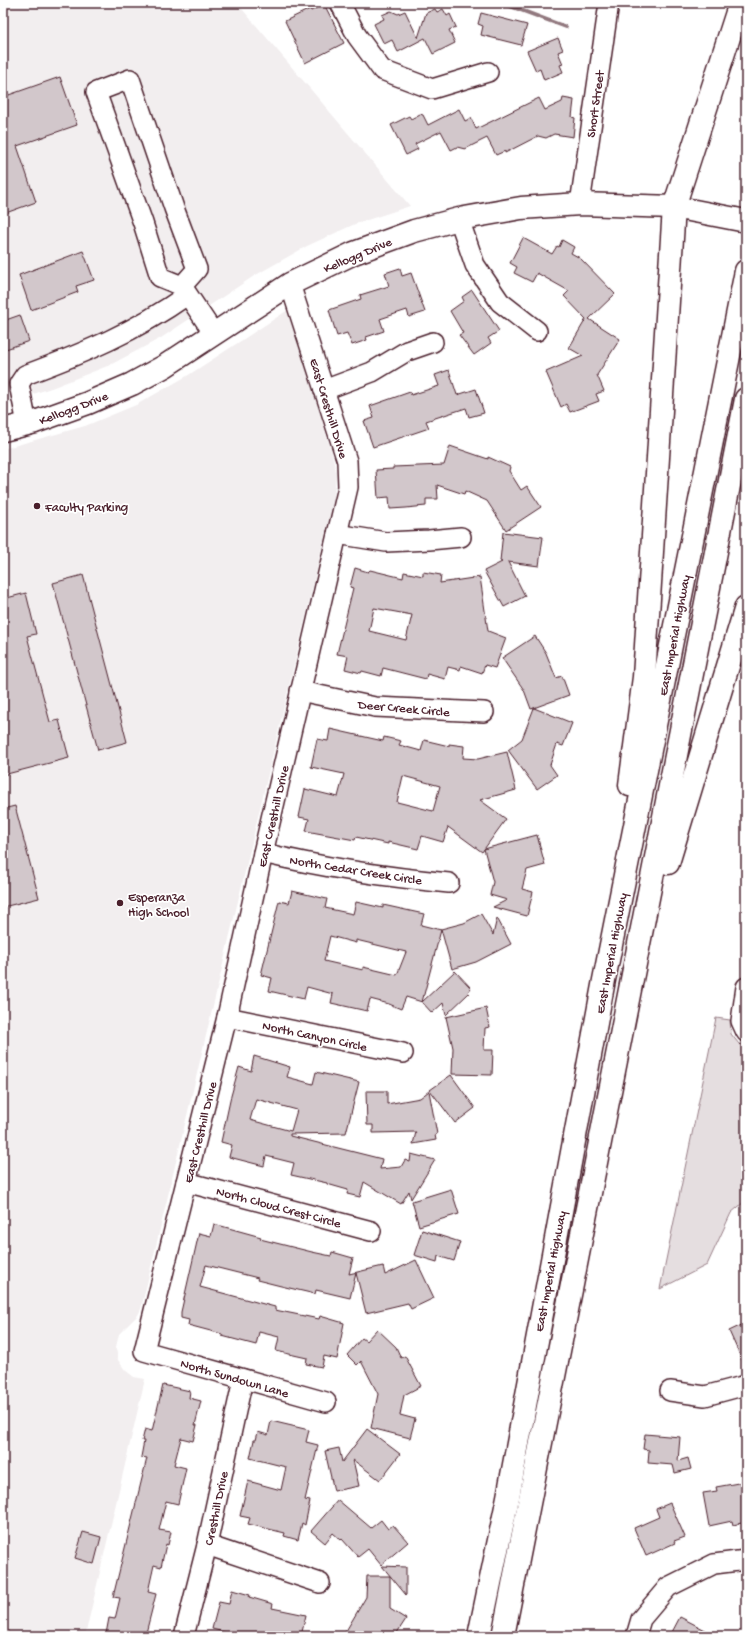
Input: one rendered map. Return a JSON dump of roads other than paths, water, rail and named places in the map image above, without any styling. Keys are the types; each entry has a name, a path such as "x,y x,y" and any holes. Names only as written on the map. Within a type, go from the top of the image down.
{"main road":[{"path":"604,980 644,677 674,207 740,3"},
{"name":"Kellogg Drive","path":"3,430 27,424 88,403 132,384 165,366 290,284 354,253 414,231 459,219 521,208 580,204 674,207 746,221"},
{"name":"East Imperial Highway","path":"479,1636 508,1497 604,980 746,271"},
{"name":"East Imperial Highway","path":"503,1636 746,399"},
{"path":"633,979 746,606"}],"street":[{"path":"340,3 357,36 382,70 432,89 488,72"},
{"name":"Short Street","path":"580,204 609,3"},
{"path":"27,424 19,384 25,375 86,352 126,333 162,313 184,291 197,269 174,208 130,79 96,92 143,223 160,277 184,291 214,334"},
{"path":"459,219 475,265 500,302 537,331"},
{"name":"East Cresthill Drive","path":"144,1351 227,1017 263,853 348,487 347,461 290,284"},
{"path":"324,390 372,372 407,352 433,342"},
{"path":"337,534 386,542 429,540 461,536"},
{"name":"Deer Creek Circle","path":"300,691 375,707 484,712"},
{"name":"North Cedar Creek Circle","path":"263,853 302,862 390,877 449,882"},
{"path":"746,987 741,1021 746,1031"},
{"name":"North Canyon Circle","path":"227,1017 403,1053"},
{"name":"North Cloud Crest Circle","path":"186,1182 371,1231"},
{"name":"North Sundown Lane","path":"144,1351 326,1402"},
{"name":"Cresthill Drive","path":"184,1636 208,1545 243,1379"},
{"path":"670,1391 705,1396 746,1385"},
{"path":"208,1545 320,1584"},
{"path":"636,1636 641,1619 668,1587 714,1564 746,1560"}],"waterway":[{"path":"502,3 566,27"}],"place":[{"name":"Faculty Parking","path":"37,506"},
{"name":"Esperanza High School","path":"120,903"}]}
